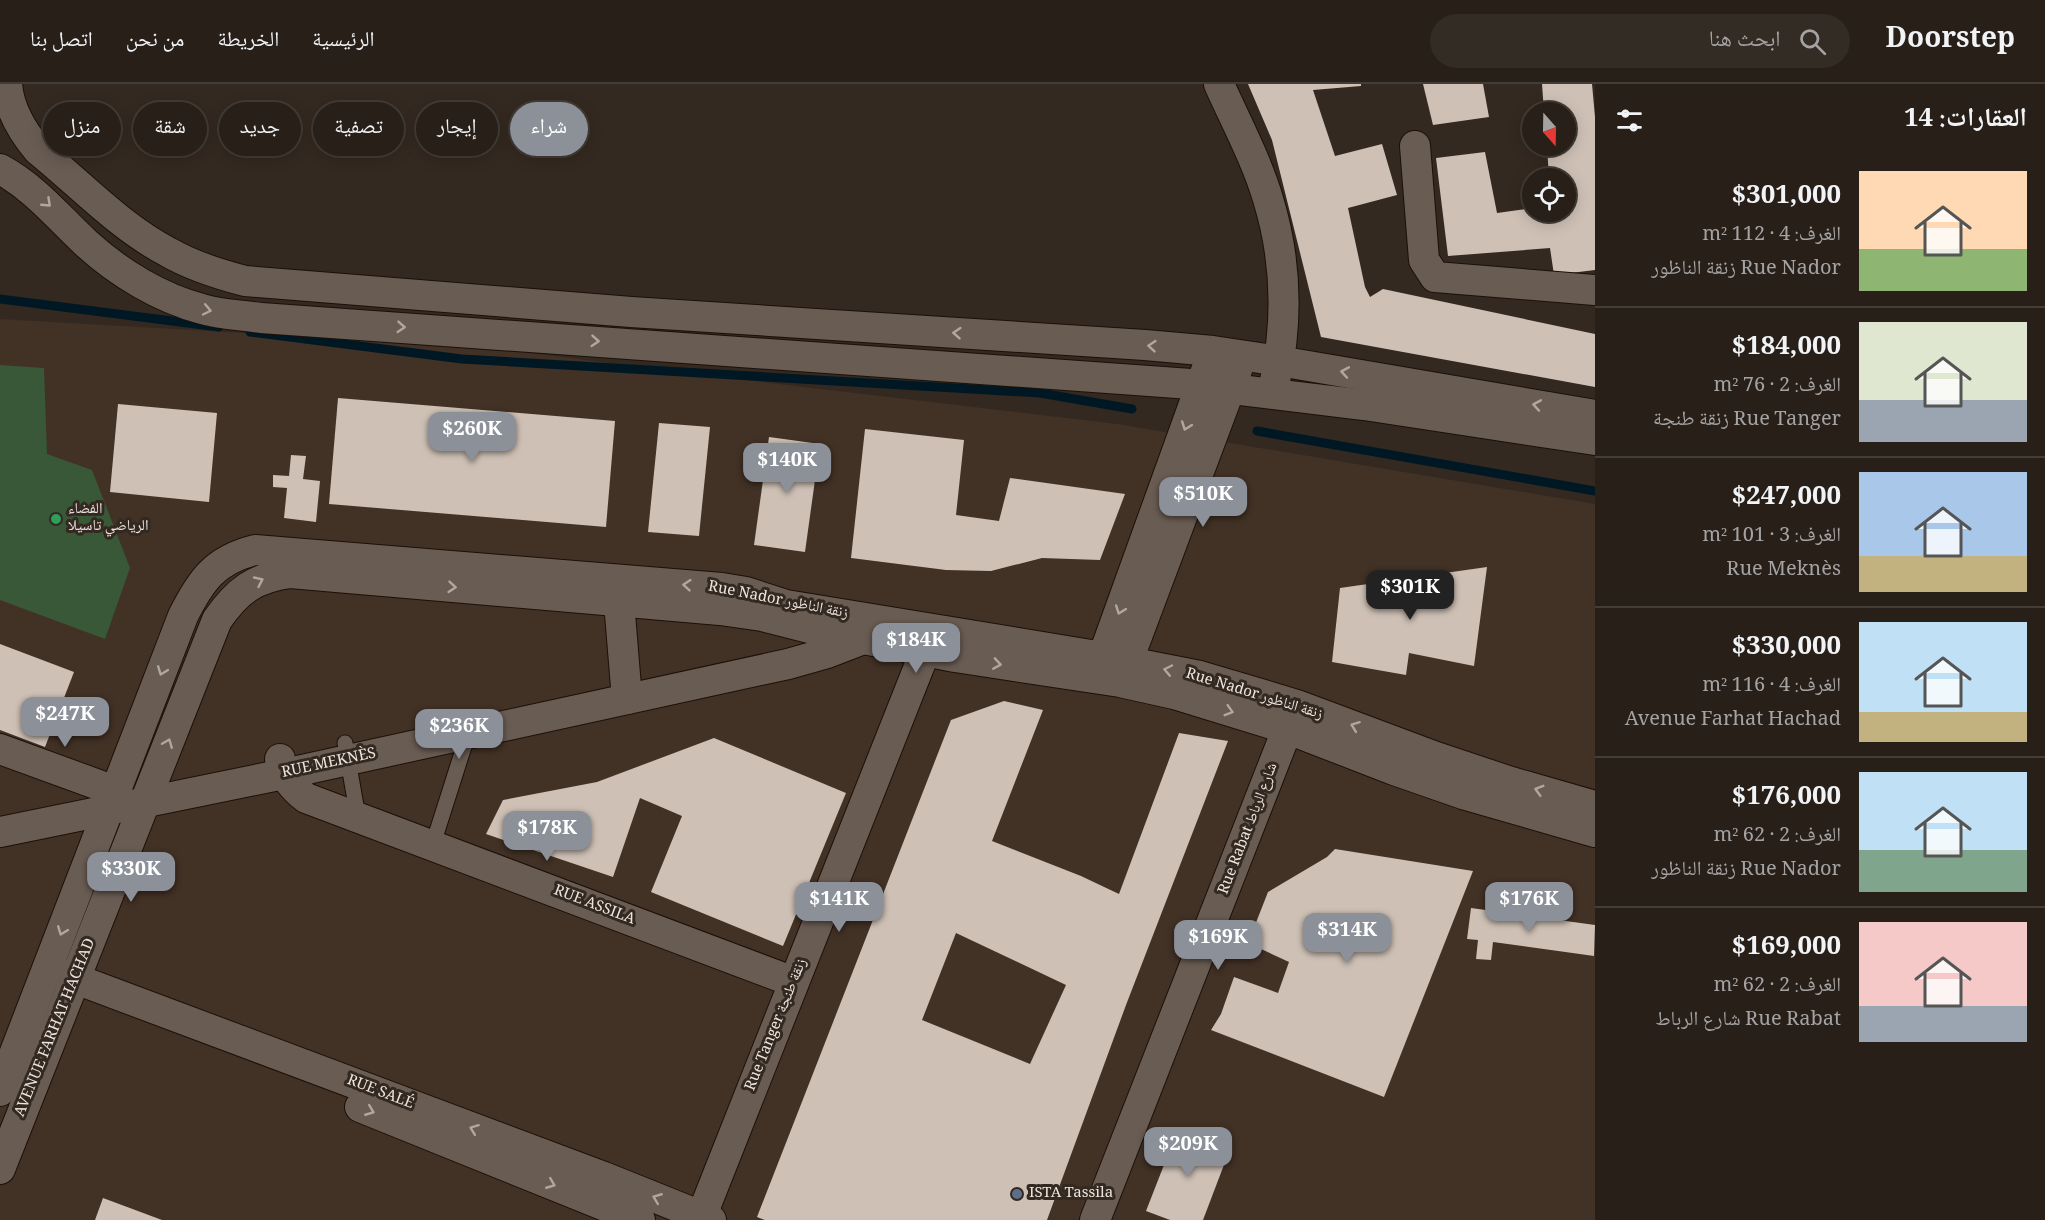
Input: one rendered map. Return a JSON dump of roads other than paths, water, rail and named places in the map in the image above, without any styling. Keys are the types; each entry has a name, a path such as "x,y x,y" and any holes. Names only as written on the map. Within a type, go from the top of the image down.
{"street":[{"path":"7,84 12,108 27,137 38,150 122,221 167,252 210,271 245,280 631,312 1121,343 1279,361 1595,415"},
{"path":"1219,84 1268,198 1278,237 1284,305 1279,361 1272,393"},
{"path":"1415,146 1424,260 1435,277 1595,290"},
{"path":"0,169 37,194 112,265 141,284 171,299 202,310 261,318 1201,385 1364,405 1595,440"},
{"path":"1111,670 1201,385 1227,354"},
{"path":"1111,670 1230,388 1227,354"},
{"name":"Rue Nador زنقة الناظور","path":"183,616 194,594 219,565 243,553 268,550 722,588 746,592 860,628 1111,670 1200,676 1292,717 1394,770 1463,794 1595,832"},
{"name":"Rue Nador زنقة الناظور","path":"217,620 234,598 254,583 272,576 290,573 720,610 762,616 827,632"},
{"path":"619,602 626,690"},
{"name":"AVENUE FARHAT HACHAD","path":"0,1091 183,616"},
{"name":"AVENUE FARHAT HACHAD","path":"0,1168 217,620"},
{"name":"Rue Nador زنقة الناظور","path":"860,628 898,623 930,640"},
{"name":"RUE MEKNÈS","path":"346,751 468,734 801,642 827,632 860,628"},
{"name":"RUE MEKNÈS","path":"0,813 112,800 282,766 626,690 788,664 827,653 860,628"},
{"name":"Rue Tanger زنقة طنجة","path":"704,1219 794,982 930,640"},
{"name":"Rue Nador زنقة الناظور","path":"1292,717 1595,806"},
{"name":"Rue Rabat شارع الرباط","path":"1095,1220 1292,717"},
{"path":"0,749 112,800"},
{"name":"RUE ASSILA","path":"282,766 293,788 306,798 794,982"},
{"name":"RUE MEKNÈS","path":"0,832 112,800"},
{"name":"RUE SALÉ","path":"45,974 640,1220"},
{"name":"RUE SALÉ","path":"73,985 604,1177 704,1219"}],"lane":[{"path":"433,844 468,734"},
{"path":"346,751 358,817"}],"waterway":[{"path":"0,299 219,327"},
{"path":"250,332 462,359 1040,393 1132,409"},
{"path":"1257,431 1595,491"}],"place":[{"name":"الفضاء الرياضي تاسيلا","path":"56,519"},
{"name":"ISTA Tassila","path":"1017,1194"}]}
